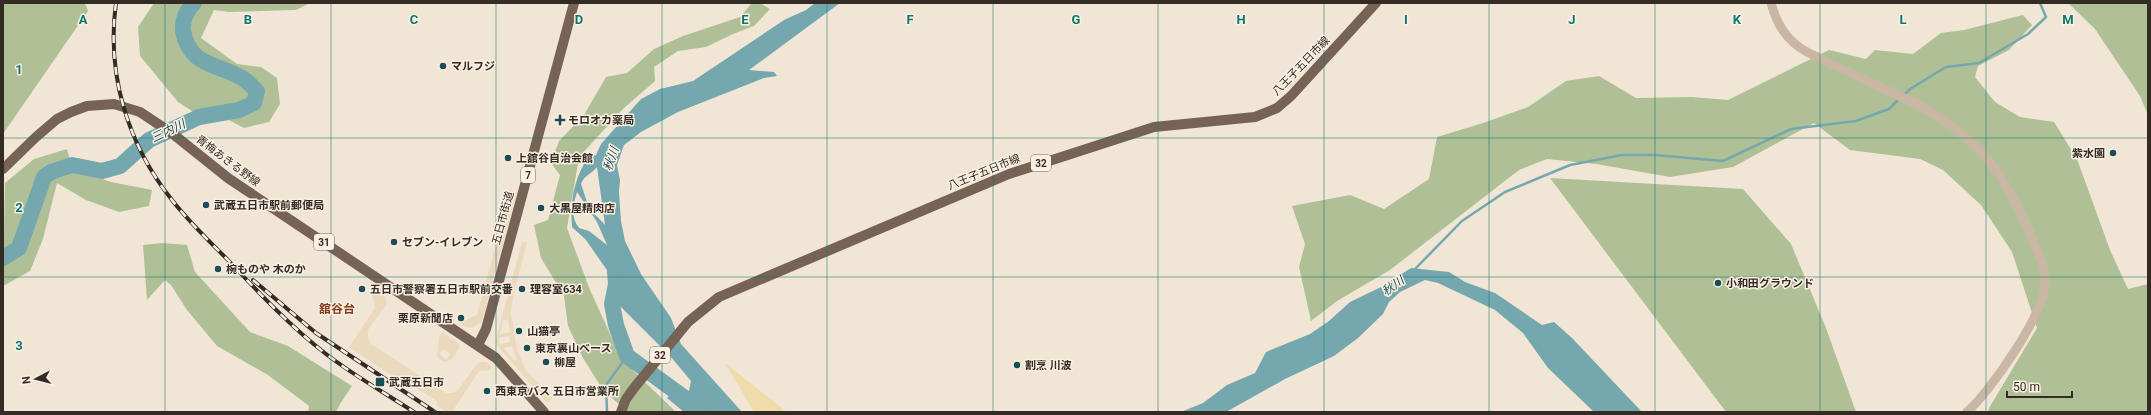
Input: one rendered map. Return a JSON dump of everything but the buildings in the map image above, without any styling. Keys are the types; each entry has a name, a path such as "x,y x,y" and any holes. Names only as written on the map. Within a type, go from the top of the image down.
{"main road":[{"name":"五日市街道","path":"478,345 486,329 574,3"},
{"name":"八王子五日市線","path":"621,412 626,399 634,388 688,322 710,303 727,292 1009,174 1154,127 1243,119 1266,114 1280,106 1291,96 1376,3"},
{"name":"青梅あきる野線","path":"3,169 36,137 57,120 87,106 114,104 140,112 173,134 228,178 497,359 544,412"}],"street":[{"path":"1771,3 1778,23 1792,42 1807,52 1913,102 1946,121 1988,158 2013,196 2040,256 2045,282 2044,298 2028,329 1988,390 1967,412"}],"green space":[{"path":"3,3 85,3 88,11 3,134"},
{"path":"154,3 310,3 296,10 229,12 214,10 201,38 237,64 261,67 277,78 280,104 269,122 244,128 223,117 209,122 178,102 140,56 138,27"},
{"path":"752,3 760,3 770,9 754,26 706,47 678,51 654,67 655,81 624,108 579,157 567,228 590,290 622,360 676,412 628,412 603,390 583,358 568,326 564,296 541,258 534,225 548,220 560,175 551,163 559,141 584,115 606,77 627,73 654,49 683,36 740,17"},
{"path":"2068,3 2148,3 2148,115 2140,96 2095,29"},
{"path":"2023,15 2032,25 2009,50 1978,66 1975,77 1995,102 2020,117 2054,122 2077,159 2110,250 2128,289 2148,284 2148,412 1988,412 2037,328 2012,252 1981,205 1943,170 1920,159 1850,150 1814,123 1733,167 1670,177 1596,164 1547,159 1519,170 1390,270 1337,301 1311,321 1299,267 1305,244 1292,206 1350,195 1384,209 1429,179 1437,137 1528,107 1566,81 1599,76 1636,98 1692,97 1728,100 1829,50 1866,59 1875,50 1913,54 1941,33 1964,30"},
{"path":"67,149 72,169 111,182 152,190 149,206 119,212 86,200 57,183 43,239 30,271 3,286 5,183 34,159"},
{"name":"小和田グラウンド","path":"1550,178 1743,189 1791,244 1826,328 1856,412 1726,412"},
{"path":"162,243 187,245 195,272 250,332 288,346 352,386 336,412 308,412 309,406 268,375 217,346 187,310 171,285 165,280 147,300 143,245"}],"sand":[{"path":"725,363 787,412 754,412"}],"shaded area":[{"path":"511,188 516,195 482,321 473,328 465,327 458,323 477,315"},
{"path":"522,242 527,242 513,297 511,313 517,350 526,370 552,398 550,402 546,402 495,343","holes":["503,320 508,320 510,332 500,334","509,336 510,342 500,344 499,338","512,346 517,359 514,361 504,348"]},
{"path":"370,282 382,289 386,299 386,305 368,330 368,338 371,344 446,393 452,393 458,390 476,365 480,362 486,362 492,367 489,370 479,371 452,412 447,412 436,405 438,402 432,398 400,378 399,380 349,347 375,308"},
{"path":"442,332 458,343 460,347 452,359 445,362 440,360 437,356 439,336","holes":["445,349 450,354 448,358 445,359 440,354 441,351"]}],"water":[{"path":"815,3 840,3 749,70 774,72 777,76 764,78 678,112 641,132 624,145 617,165 620,180 619,192 621,221 625,241 641,274 671,318 681,344 742,412 684,412 667,398 677,387 689,391 691,381 671,357 619,305 611,276 586,240 572,227 572,199 576,182 588,157 596,155 601,144 641,99 660,89 693,81 784,20 806,10","holes":["597,167 605,225 589,208 581,184 582,181","577,192 597,222 607,245 589,231 579,228 576,224 573,210"]},
{"path":"1411,268 1449,272 1465,282 1495,293 1542,325 1554,322 1572,338 1642,412 1594,412 1548,368 1523,333 1495,310 1438,283 1425,280 1400,292 1389,302 1383,314 1358,338 1334,356 1285,379 1226,412 1181,412 1203,403 1227,385 1255,373 1266,352 1310,334 1329,321 1350,302 1381,287"}],"waterway":[{"name":"三内川","path":"3,258 19,248 44,177 51,172 72,165 102,171 120,166 149,140 199,117 239,110 254,103 257,91 246,81 233,73 198,58 187,43 183,31 183,23 185,16 194,3"},
{"path":"1903,96 1910,89 1946,67 1979,63 2028,34 2046,17 2040,3"},
{"path":"1414,270 1462,221 1505,192 1570,165 1622,155 1654,155 1723,161 1791,129 1856,121 1889,109 1899,99"},
{"name":"秋川","path":"615,272 616,284 612,304 616,325 627,356 704,412"},
{"path":"607,412 606,385 627,356"}],"railway":[{"path":"116,3 114,56 124,108 132,132 143,156 172,200 199,231 287,321 326,354 414,412"},
{"path":"253,280 316,333 435,412"}],"place":[{"name":"マルフジ","path":"443,66"},
{"name":"モロオカ薬局","path":"560,120"},
{"name":"紫水園","path":"2113,153"},
{"name":"上舘谷自治会館","path":"508,158"},
{"name":"武蔵五日市駅前郵便局","path":"206,205"},
{"name":"大黒屋精肉店","path":"541,208"},
{"name":"セブン-イレブン","path":"394,242"},
{"name":"椀ものや 木のか","path":"218,269"},
{"name":"小和田グラウンド","path":"1718,283"},
{"name":"五日市警察署五日市駅前交番","path":"362,289"},
{"name":"理容室634","path":"522,289"},
{"name":"栗原新聞店","path":"461,318"},
{"name":"山猫亭","path":"519,331"},
{"name":"東京裏山ベース","path":"527,348"},
{"name":"柳屋","path":"546,362"},
{"name":"割烹 川波","path":"1017,365"},
{"name":"武蔵五日市","path":"380,382"},
{"name":"西東京バス 五日市営業所","path":"487,391"}],"district":[{"name":"舘谷台","path":"337,309"}]}
